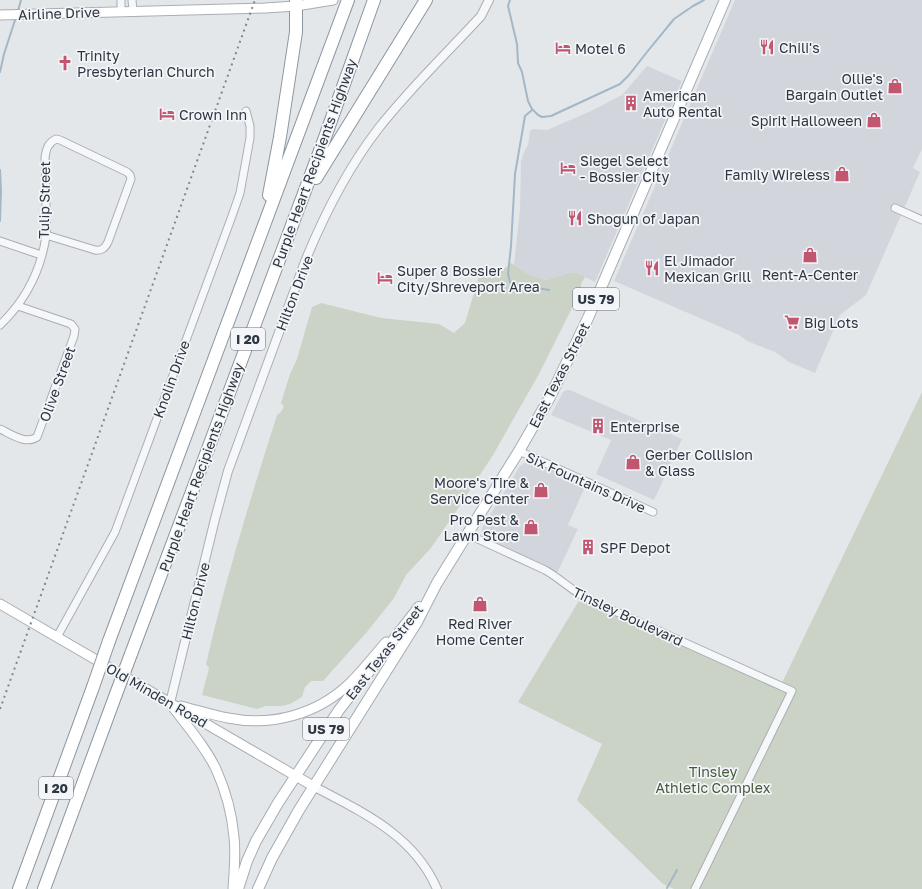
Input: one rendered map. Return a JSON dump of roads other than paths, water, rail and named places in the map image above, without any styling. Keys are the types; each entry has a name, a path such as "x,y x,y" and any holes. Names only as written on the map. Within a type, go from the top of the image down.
{"highway":[{"name":"Purple Heart Recipients Highway","path":"19,889 348,0"},
{"name":"Purple Heart Recipients Highway","path":"44,889 324,140 374,0"},
{"path":"288,233 323,165 426,0"},
{"path":"246,274 271,190 296,32 296,3"}],"main road":[{"name":"Airline Drive","path":"4,15 133,11 333,0"},
{"name":"East Texas Street","path":"258,889 282,838 413,627 437,583 519,451 553,391 588,318 725,0"},
{"name":"East Texas Street","path":"238,889 256,841 296,776 339,710 437,583"},
{"name":"Old Minden Road","path":"0,604 314,786"},
{"path":"170,703 242,720 271,720 300,714 321,705 348,684 416,611"},
{"path":"170,703 192,732 216,768 230,814 234,837 235,863 233,889"}],"street":[{"path":"121,0 121,11"},
{"path":"132,0 133,11"},
{"name":"Hilton Drive","path":"170,703 215,518 228,471 318,230 348,174 377,130 405,97 481,16 490,0"},
{"name":"Knolin Drive","path":"57,637 115,532 236,205 241,188 250,138 250,126 246,111"},
{"name":"Tulip Street","path":"0,325 18,306 32,281 41,255 46,235 46,152 49,144 56,139 63,141 124,169 130,175 131,180 129,186 108,242 104,248 101,250 95,250 46,235"},
{"path":"896,208 922,220"},
{"path":"1,241 41,255"},
{"name":"Olive Street","path":"0,429 24,440 34,440 40,433 74,336 75,329 66,322 18,306"},
{"name":"Six Fountains Drive","path":"519,451 653,512"},
{"name":"Tinsley Boulevard","path":"467,534 545,570 554,575 573,591 588,599 792,691 695,889"},
{"path":"314,786 362,812 396,834 419,858 437,889"}],"waterway":[{"path":"18,11 21,0"},
{"path":"510,0 508,6 517,44 518,63 522,72 528,101 532,109 542,117 551,116 620,84 674,19 704,0"},
{"path":"0,72 16,17"},
{"path":"532,110 525,116 515,174 508,274 510,282 518,285 549,290"},
{"path":"0,170 0,221"},
{"path":"667,888 677,870"}],"railway":[{"path":"0,709 255,0"}],"place":[{"name":"Chili's","path":"767,47"},
{"name":"Motel 6","path":"563,48"},
{"name":"Trinity Presbyterian Church","path":"65,63"},
{"name":"Ollie's Bargain Outlet","path":"895,86"},
{"name":"American Auto Rental","path":"631,103"},
{"name":"Crown Inn","path":"167,114"},
{"name":"Spirit Halloween","path":"874,120"},
{"name":"Siegel Select - Bossier City","path":"568,168"},
{"name":"Family Wireless","path":"842,174"},
{"name":"Shogun of Japan","path":"575,218"},
{"name":"Rent-A-Center","path":"810,255"},
{"name":"El Jimador Mexican Grill","path":"652,268"},
{"name":"Super 8 Bossier City/Shreveport Area","path":"385,278"},
{"name":"Big Lots","path":"792,322"},
{"name":"Enterprise","path":"598,426"},
{"name":"Gerber Collision & Glass","path":"633,462"},
{"name":"Moore's Tire & Service Center","path":"541,490"},
{"name":"Pro Pest & Lawn Store","path":"531,527"},
{"name":"SPF Depot","path":"588,547"},
{"name":"Red River Home Center","path":"480,604"}],"park label":[{"name":"Tinsley Athletic Complex","path":"713,780"}]}
